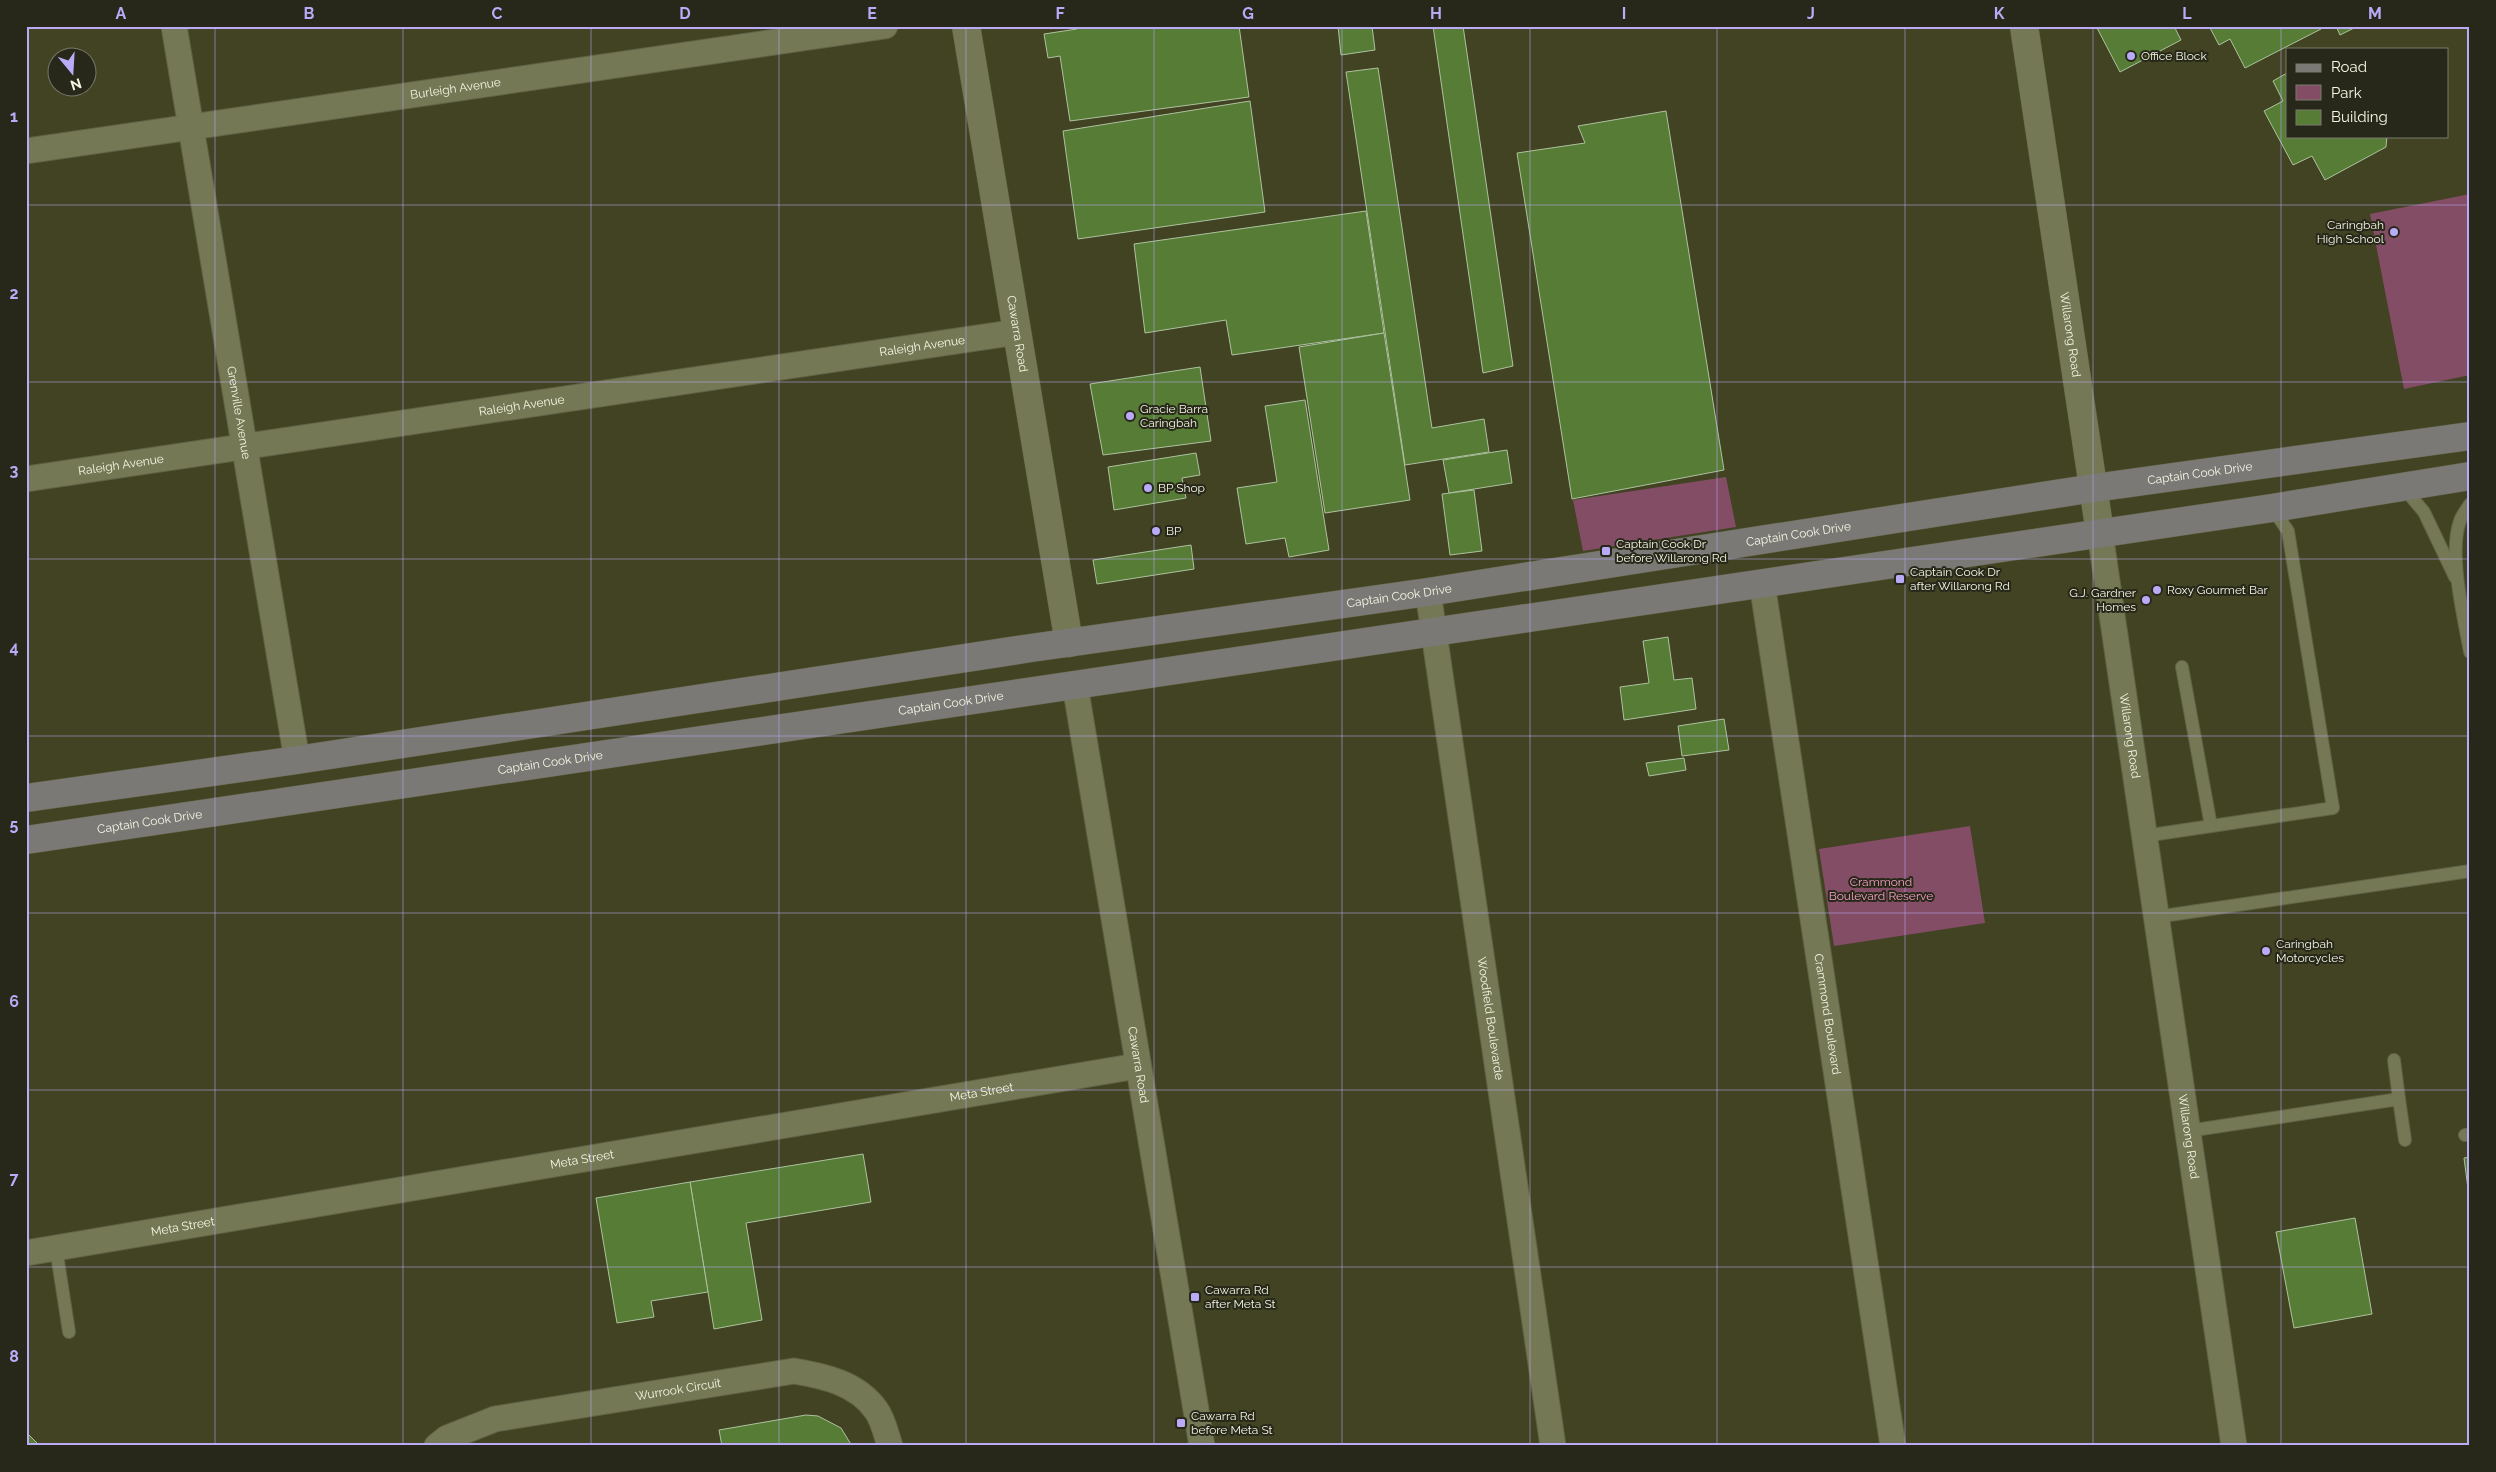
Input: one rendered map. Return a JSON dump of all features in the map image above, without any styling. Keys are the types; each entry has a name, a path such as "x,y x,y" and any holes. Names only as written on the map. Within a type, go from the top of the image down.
{"main road":[{"name":"Captain Cook Drive","path":"26,798 297,760 1069,642 1428,592 2094,488 2470,436"},
{"name":"Captain Cook Drive","path":"26,840 2272,508 2470,476"},
{"path":"1069,642 1075,685"},
{"name":"Grenville Avenue","path":"297,760 307,798"}],"street":[{"name":"Grenville Avenue","path":"174,26 297,760"},
{"name":"Burleigh Avenue","path":"26,151 885,26"},
{"name":"Cawarra Road","path":"966,26 1069,642"},
{"name":"Willarong Road","path":"2024,26 2094,488 2234,1446"},
{"name":"Raleigh Avenue","path":"26,479 1017,332"},
{"name":"Crammond Boulevard","path":"1762,583 1893,1446"},
{"name":"Woodfield Boulevarde","path":"1428,592 1553,1446"},
{"name":"Cawarra Road","path":"1075,685 1202,1446"},
{"name":"Meta Street","path":"26,1253 1138,1066"},
{"name":"Wurrook Circuit","path":"437,1446 447,1438 495,1419 794,1371 830,1377 856,1391 876,1410 890,1446"}],"lane":[{"path":"2402,487 2424,512 2465,596 2470,652"},
{"path":"2459,584 2456,542 2460,521 2470,504"},
{"path":"2144,836 2333,808 2288,530 2272,508"},
{"path":"2182,667 2211,826"},
{"path":"2156,917 2470,871"},
{"path":"2394,1060 2406,1140"},
{"path":"2188,1131 2399,1099"},
{"path":"56,1248 69,1332"}],"green space":[{"path":"2470,194 2470,375 2404,389 2370,214"},
{"path":"1726,477 1736,527 1583,551 1573,500"},
{"name":"Crammond Boulevard Reserve","path":"1970,826 1985,923 1834,946 1819,849"}],"building":[{"path":"1076,26 1239,26 1249,97 1070,121 1060,56 1048,58 1044,34 1077,29"},
{"path":"1338,26 1372,26 1375,50 1341,55"},
{"path":"1433,26 1463,26 1513,366 1483,373"},
{"name":"Office Block","path":"2096,26 2174,26 2181,40 2120,72"},
{"path":"2209,26 2320,26 2321,29 2245,68 2230,39 2219,45"},
{"path":"2336,26 2358,26 2340,35"},
{"path":"1378,68 1432,428 1484,419 1489,452 1405,465 1346,72"},
{"path":"2286,74 2286,138 2387,138 2386,147 2325,180 2312,156 2293,165 2264,111 2283,101 2273,81"},
{"path":"1250,101 1265,212 1078,239 1063,131"},
{"path":"1666,111 1724,470 1572,499 1517,153 1585,143 1578,126"},
{"path":"1366,211 1384,333 1232,355 1226,320 1145,333 1134,244"},
{"path":"1384,333 1410,500 1325,513 1299,347"},
{"path":"1200,367 1211,441 1103,455 1090,384"},
{"path":"1305,400 1329,550 1289,557 1285,538 1246,544 1237,488 1277,482 1265,406"},
{"path":"1507,450 1512,483 1449,493 1443,460"},
{"name":"BP Shop","path":"1196,453 1200,475 1182,478 1186,498 1114,510 1108,467"},
{"path":"1474,490 1482,551 1450,555 1442,494"},
{"path":"1191,545 1194,569 1097,584 1093,560"},
{"path":"1668,637 1674,680 1692,678 1696,709 1624,720 1620,687 1649,683 1643,641"},
{"path":"1724,719 1729,750 1682,756 1678,726"},
{"path":"1684,758 1686,770 1649,776 1646,763"},
{"path":"863,1154 871,1202 746,1223 762,1320 714,1329 690,1182"},
{"path":"2470,1157 2470,1204 2464,1158"},
{"path":"690,1182 708,1292 651,1301 654,1317 617,1323 596,1198"},
{"path":"2355,1218 2372,1314 2294,1328 2276,1232"},
{"path":"806,1415 818,1416 841,1428 852,1446 722,1446 719,1430"},
{"path":"26,1432 40,1446 26,1446"}],"place":[{"name":"Office Block","path":"2131,56"},
{"name":"Caringbah High School","path":"2394,232"},
{"name":"Gracie Barra Caringbah","path":"1130,416"},
{"name":"BP Shop","path":"1148,488"},
{"name":"BP","path":"1156,531"},
{"name":"Captain Cook Dr before Willarong Rd","path":"1606,551"},
{"name":"Captain Cook Dr after Willarong Rd","path":"1900,579"},
{"name":"Roxy Gourmet Bar","path":"2157,590"},
{"name":"G.J. Gardner Homes","path":"2146,600"},
{"name":"Caringbah Motorcycles","path":"2266,951"},
{"name":"Cawarra Rd after Meta St","path":"1195,1297"},
{"name":"Cawarra Rd before Meta St","path":"1181,1423"}]}
